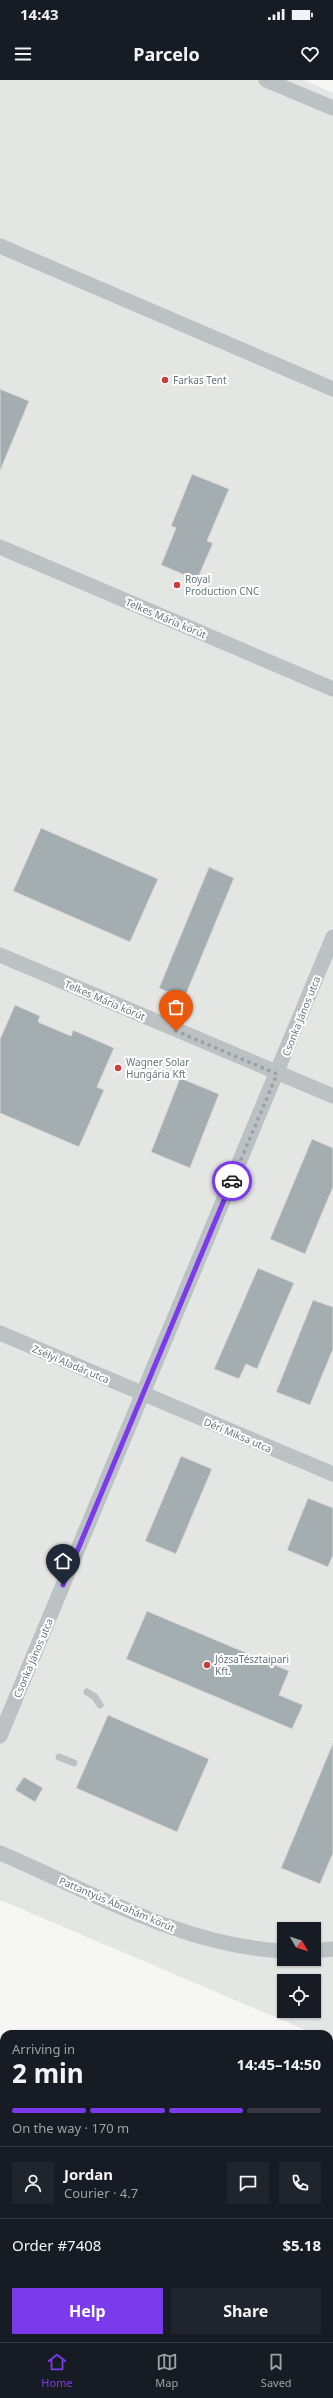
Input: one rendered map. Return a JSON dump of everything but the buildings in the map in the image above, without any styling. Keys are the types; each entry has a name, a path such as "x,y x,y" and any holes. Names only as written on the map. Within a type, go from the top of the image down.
{"street":[{"path":"266,80 333,108"},
{"path":"0,246 333,389"},
{"name":"Telkes Mária körút","path":"0,546 333,689"},
{"name":"Csonka János utca","path":"0,1736 333,937"},
{"name":"Telkes Mária körút","path":"0,955 277,1074 333,1096"},
{"name":"Zsélyi Aladár utca","path":"0,1333 143,1394"},
{"name":"Déri Miksa utca","path":"143,1394 333,1474"},
{"name":"Pattantyús Ábrahám körút","path":"0,1853 154,1922 184,1932 238,1946 277,1950"},
{"path":"321,1950 333,1949"}],"lane":[{"path":"87,1692 95,1696 100,1705"},
{"path":"59,1757 74,1763"}],"shaded area":[{"path":"0,80 304,80 333,93 333,2030 306,2030 277,2018 321,2018 321,1974 277,1974 277,2018 0,1900"}],"way so far":[{"path":"176,1031 277,1074 232,1181"}],"place":[{"name":"Farkas Tent","path":"165,380"},
{"name":"Royal Production CNC","path":"177,585"},
{"name":"Wagner Solar Hungária Kft","path":"118,1068"},
{"name":"JózsaTésztaipari Kft.","path":"207,1665"}],"route":[{"path":"63,1585 232,1181"}]}
